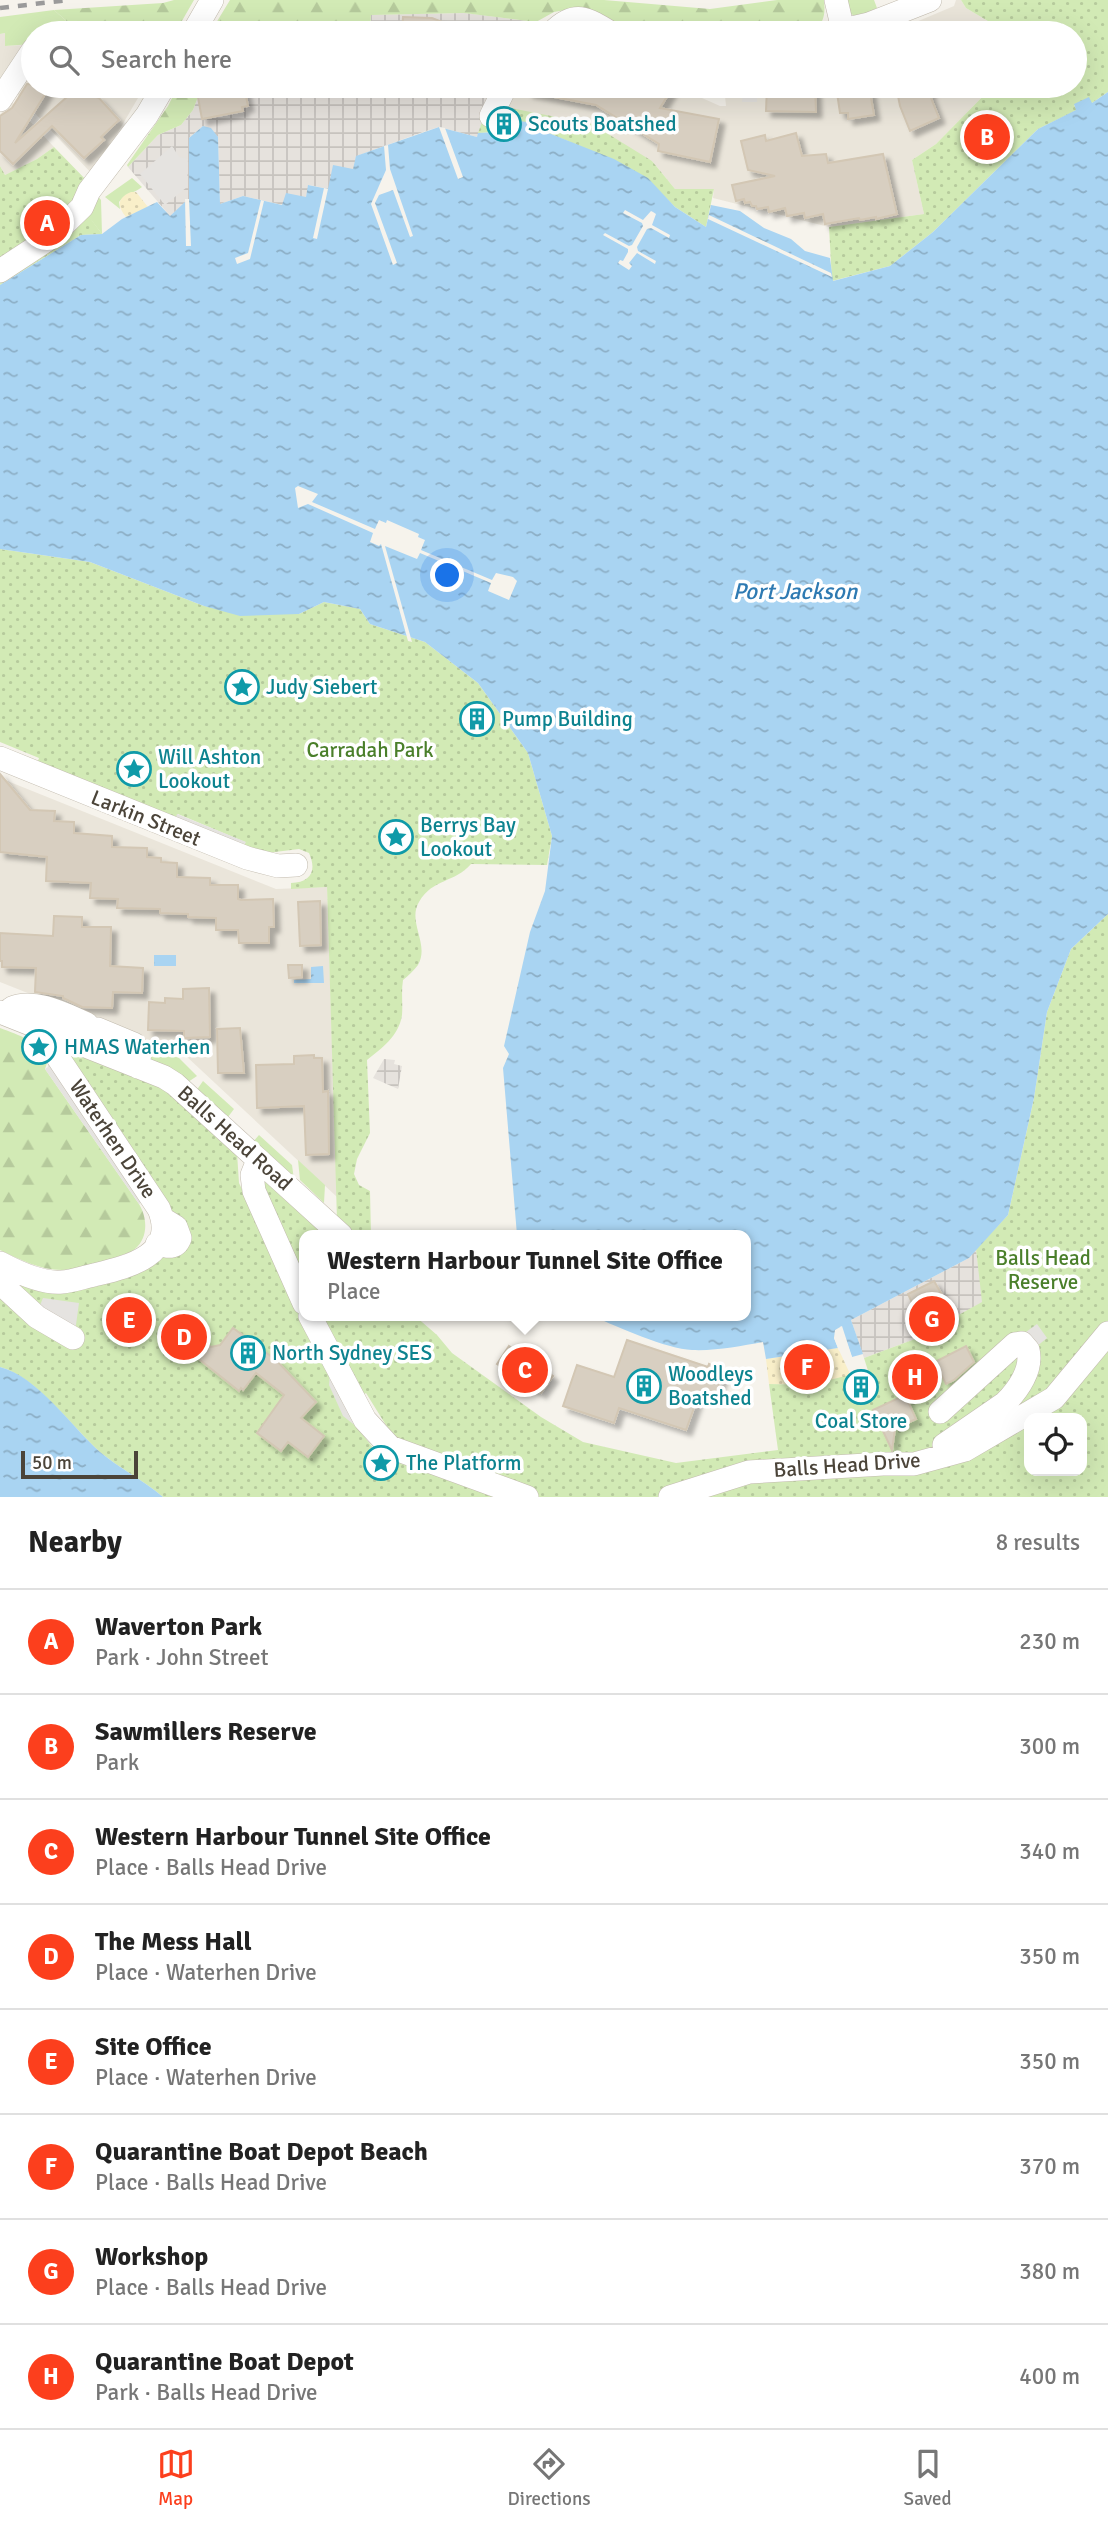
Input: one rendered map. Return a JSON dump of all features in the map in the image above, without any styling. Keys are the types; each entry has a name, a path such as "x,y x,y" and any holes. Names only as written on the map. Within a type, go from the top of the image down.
{"street":[{"path":"200,21 212,0"},
{"path":"836,0 837,21"},
{"path":"877,21 930,0"},
{"path":"570,21 580,18 593,21"},
{"path":"0,100 21,68"},
{"path":"0,271 50,238 82,208 89,191 157,98"},
{"path":"491,116 500,98"},
{"name":"Larkin Street","path":"0,758 249,859 278,866 296,865"},
{"path":"4,1014 12,1008 24,1005 40,1007 92,1026 134,1044 140,1052 138,1067"},
{"name":"Balls Head Road","path":"4,1014 176,1084 335,1230"},
{"name":"Waterhen Drive","path":"0,1269 41,1280 61,1282 129,1266 146,1258 162,1234 163,1219 159,1209 57,1056 51,1045 55,1034"},
{"path":"258,1160 252,1175 254,1191 299,1292"},
{"path":"0,1269 37,1317 73,1338"},
{"path":"313,1321 365,1420 390,1447 527,1497"},
{"name":"Balls Head Drive","path":"670,1497 749,1472 914,1464 965,1450 1054,1398 1108,1333"},
{"path":"914,1464 1005,1403 1025,1375 1030,1360 1028,1350 1022,1343 1015,1344 940,1412"}],"shaded area":[{"path":"956,0 961,0 966,8 988,21 918,21 954,6"},
{"path":"465,13 528,21 371,21 371,15"},
{"path":"5,33 6,46 21,45 21,49 0,86 0,34"},
{"path":"21,82 21,98 138,98 93,175 15,92"},
{"path":"198,98 492,98 477,137 439,127 423,132 357,156 353,169 328,189 309,185 306,197 283,205 243,196 220,204 218,137 203,126 189,138 189,199 170,216 128,167 158,135 181,125 193,110"},
{"path":"511,98 702,98 726,106 725,98 981,98 936,144 912,160 924,214 829,227 713,198 714,189 675,189 652,161 506,107"},
{"path":"742,98 757,98 757,102 742,102"},
{"path":"13,103 54,147 5,175 0,166 0,115 8,104"},
{"path":"172,146 179,157 188,159 187,187 165,205 140,174"},
{"path":"0,778 276,889 327,887 337,1197 186,1056 0,982"},
{"path":"177,814 246,842 243,847 175,820"},
{"path":"384,1059 395,1060 394,1064 402,1066 398,1089 373,1078"},
{"path":"48,1060 146,1199 139,1204 45,1069 48,1067"},
{"path":"976,1249 983,1302 915,1339 864,1358 851,1320 969,1258"},
{"path":"43,1298 79,1303 75,1332 37,1312"},
{"path":"1037,1324 1047,1338 1036,1347 1026,1332"},
{"path":"330,1374 357,1427 343,1416 329,1385"}],"green space":[{"path":"194,0 182,21 66,21 54,10"},
{"path":"230,0 604,0 710,9 777,0 824,0 822,21 604,21 587,11 571,9 554,12 538,21 464,13 371,15 371,21 217,21"},
{"path":"846,0 874,0 877,8 854,16 849,12"},
{"path":"961,0 1108,0 1108,92 1092,103 1074,105 1077,110 1038,129 933,232 890,266 832,281 829,227 924,214 912,160 936,144 981,98 1087,98 1087,21 988,21 966,8"},
{"path":"54,10 66,21 21,21 21,45 5,46 5,33 0,34 0,17"},
{"path":"172,98 198,98 193,110 181,125 158,135 128,167 127,165"},
{"path":"506,107 592,124 652,161 675,189 714,189 706,227 675,207 658,190 568,141 540,130 478,133 482,122"},
{"path":"54,147 90,184 82,207 102,234 81,235 0,285 0,166 5,175"},
{"path":"132,178 142,187 119,202 120,209 105,197"},
{"path":"97,195 101,200 102,234 85,212"},
{"name":"Carradah Park","path":"0,549 90,562 204,606 299,614 324,602 360,609 370,624 425,642 478,683 528,753 552,836 547,865 471,864 458,875 437,884 419,902 415,917 422,949 421,957 418,965 403,980 400,1022 389,1041 367,1060 370,1133 357,1159 354,1174 359,1185 370,1191 371,1230 347,1230 337,1220 327,887 291,889 291,883 308,878 312,870 309,853 299,849 259,854 243,847 245,842 178,814 175,820 37,764 39,758 0,742"},
{"name":"Balls Head Reserve","path":"1108,914 1108,1497 163,1497 100,1452 41,1392 14,1372 0,1367 0,1272 27,1284 169,1252 69,1066 73,1051 161,1087 237,1153 239,1183 299,1309 299,1321 305,1321 330,1374 329,1378 357,1427 373,1448 389,1430 366,1393 360,1397 323,1321 421,1321 452,1353 541,1417 583,1442 676,1463 778,1450 769,1384 810,1385 857,1373 858,1377 869,1374 864,1358 915,1339 982,1302 976,1249 1008,1215 1034,1098 1047,1012 1071,949"},
{"path":"0,1028 27,1040 43,1053 48,1060 45,1069 139,1204 144,1215 145,1233 135,1249 100,1262 62,1270 38,1266 0,1250"},
{"path":"151,1047 179,1058 197,1076 188,1082 149,1060"},
{"path":"203,1081 234,1109 228,1117 196,1091"},
{"path":"259,1135 292,1165 294,1180 253,1142"},
{"path":"298,1160 325,1185 324,1203 300,1180"},
{"path":"265,1178 321,1230 299,1230 299,1273 260,1180"}],"sand":[{"path":"136,192 148,207 126,217 120,203 123,197"},
{"path":"838,1348 851,1376 810,1385 769,1384 766,1359"}],"water":[{"name":"Port Jackson","path":"1108,92 1108,914 1071,949 1047,1012 1034,1098 1008,1215 969,1258 851,1320 863,1354 852,1357 841,1326 834,1338 838,1348 766,1359 763,1342 692,1350 642,1337 605,1321 751,1321 751,1230 517,1230 503,1068 509,1054 504,1046 530,932 545,891 552,836 528,753 478,683 425,642 370,624 360,609 324,602 299,614 240,616 204,606 90,562 0,549 0,285 81,235 102,234 122,219 157,202 170,216 185,199 189,199 189,138 203,126 211,128 218,137 220,204 243,196 282,205 286,193 306,197 308,185 328,189 333,165 353,169 356,156 439,127 477,137 478,133 513,131 520,121 540,124 541,130 614,159 648,178 675,207 706,227 711,205 740,211 764,228 791,239 805,251 830,258 833,281 890,266 933,232 1038,129 1076,110 1074,104 1089,97 1092,103"},
{"path":"154,955 176,955 176,966 154,966"},
{"path":"323,966 324,983 294,983 294,980 311,979 311,967"},
{"path":"0,1367 14,1372 41,1391 100,1452 163,1497 0,1497"}],"pier":[{"path":"439,127 445,128 463,177 458,179"},
{"path":"388,145 390,169 413,236 410,237 393,190 379,195 375,203 397,263 393,265 371,204 386,170 384,146"},
{"path":"324,188 328,189 317,239 313,238"},
{"path":"185,199 189,199 191,246 186,246"},
{"path":"261,200 264,201 250,259 237,264 235,258 248,253"},
{"path":"625,210 643,220 653,212 656,214 652,225 670,235 669,238 651,228 647,229 637,247 638,251 656,261 655,264 637,253 629,263 632,266 629,270 618,263 623,261 628,249 603,235 605,233 629,246 643,226 623,213"},
{"path":"709,215 831,273 832,277 708,219"},
{"path":"298,486 318,494 312,502 375,529 379,520 386,523 387,520 419,534 418,537 425,540 421,550 492,580 496,573 513,577 517,581 509,600 488,591 491,583 420,553 417,559 385,546 412,642 408,641 381,544 379,546 370,542 373,533 308,504 298,508 295,488"},
{"path":"842,1326 853,1361 848,1359 839,1331 839,1351 834,1338 835,1330"}],"building":[{"path":"403,17 432,18 440,21 403,21"},
{"path":"21,94 21,98 43,98 15,143 66,98 99,98 119,120 101,137 104,140 84,158 52,126 13,164 0,151 0,116 12,108"},
{"path":"198,98 246,98 248,106 242,107 243,111 202,119"},
{"path":"559,98 666,98 660,108 719,119 710,162 658,151 659,144 596,105"},
{"path":"767,98 815,98 816,112 766,111"},
{"path":"838,98 871,98 874,115 848,119 848,113 840,113"},
{"path":"898,98 931,98 939,118 910,131"},
{"name":"Scouts Boatshed","path":"512,116 513,130 497,131 506,117"},
{"path":"796,133 802,156 826,154 828,163 883,154 897,214 825,224 823,214 805,218 804,213 787,216 785,208 769,212 768,207 757,209 750,202 745,203 744,199 736,201 732,185 775,176 748,170 741,141 765,135 766,141"},
{"path":"0,774 30,810 55,811 54,821 74,822 74,833 112,836 112,847 147,848 147,857 161,858 161,862 177,863 177,877 210,878 210,885 238,885 238,899 241,900 273,899 274,927 269,927 269,943 239,943 238,930 216,930 216,918 160,913 160,909 117,908 118,899 90,898 91,883 46,881 47,857 0,852"},
{"path":"320,901 321,945 300,946 298,902"},
{"path":"54,916 82,917 82,927 111,927 110,966 143,968 142,993 113,992 112,1008 82,1007 63,996 35,992 36,968 2,967 0,933 53,936"},
{"path":"288,965 302,965 302,977 289,978"},
{"path":"209,988 210,1037 184,1038 184,1031 148,1030 149,1002 165,1003 165,998 183,999 183,989"},
{"path":"240,1028 244,1073 218,1073 217,1029"},
{"path":"314,1055 314,1058 322,1058 323,1092 328,1091 329,1154 306,1155 304,1106 257,1108 256,1065 294,1064 294,1056"},
{"path":"934,1281 955,1317 917,1336 909,1321 918,1316 908,1294"},
{"path":"175,1319 211,1347 220,1345 233,1328 276,1360 316,1402 301,1418 324,1436 308,1457 288,1442 281,1451 257,1433 284,1395 256,1373 243,1390 241,1388 239,1391 165,1332"},
{"name":"Woodleys Boatshed","path":"627,1340 708,1367 709,1364 724,1371 714,1399 699,1394 686,1430 619,1408 614,1423 563,1406 577,1365 614,1377"},
{"path":"509,1346 553,1376 541,1393 497,1364"},
{"path":"966,1346 974,1362 946,1384 935,1362"},
{"path":"905,1395 916,1419 895,1429 892,1450 873,1410"}],"railway":[{"path":"0,8 69,0"}],"place":[{"name":"Scouts Boatshed","path":"504,124"},
{"name":"Sawmillers Reserve","path":"987,137"},
{"name":"Waverton Park","path":"47,223"},
{"name":"Judy Siebert","path":"242,687"},
{"name":"Pump Building","path":"477,719"},
{"name":"Will Ashton Lookout","path":"134,769"},
{"name":"Berrys Bay Lookout","path":"396,837"},
{"name":"HMAS Waterhen","path":"39,1047"},
{"name":"Workshop","path":"932,1319"},
{"name":"Site Office","path":"129,1320"},
{"name":"The Mess Hall","path":"184,1337"},
{"name":"North Sydney SES","path":"248,1353"},
{"name":"Quarantine Boat Depot Beach","path":"807,1367"},
{"name":"Western Harbour Tunnel Site Office","path":"525,1370"},
{"name":"Quarantine Boat Depot","path":"915,1377"},
{"name":"Woodleys Boatshed","path":"644,1386"},
{"name":"Coal Store","path":"861,1387"},
{"name":"The Platform","path":"381,1463"}]}
